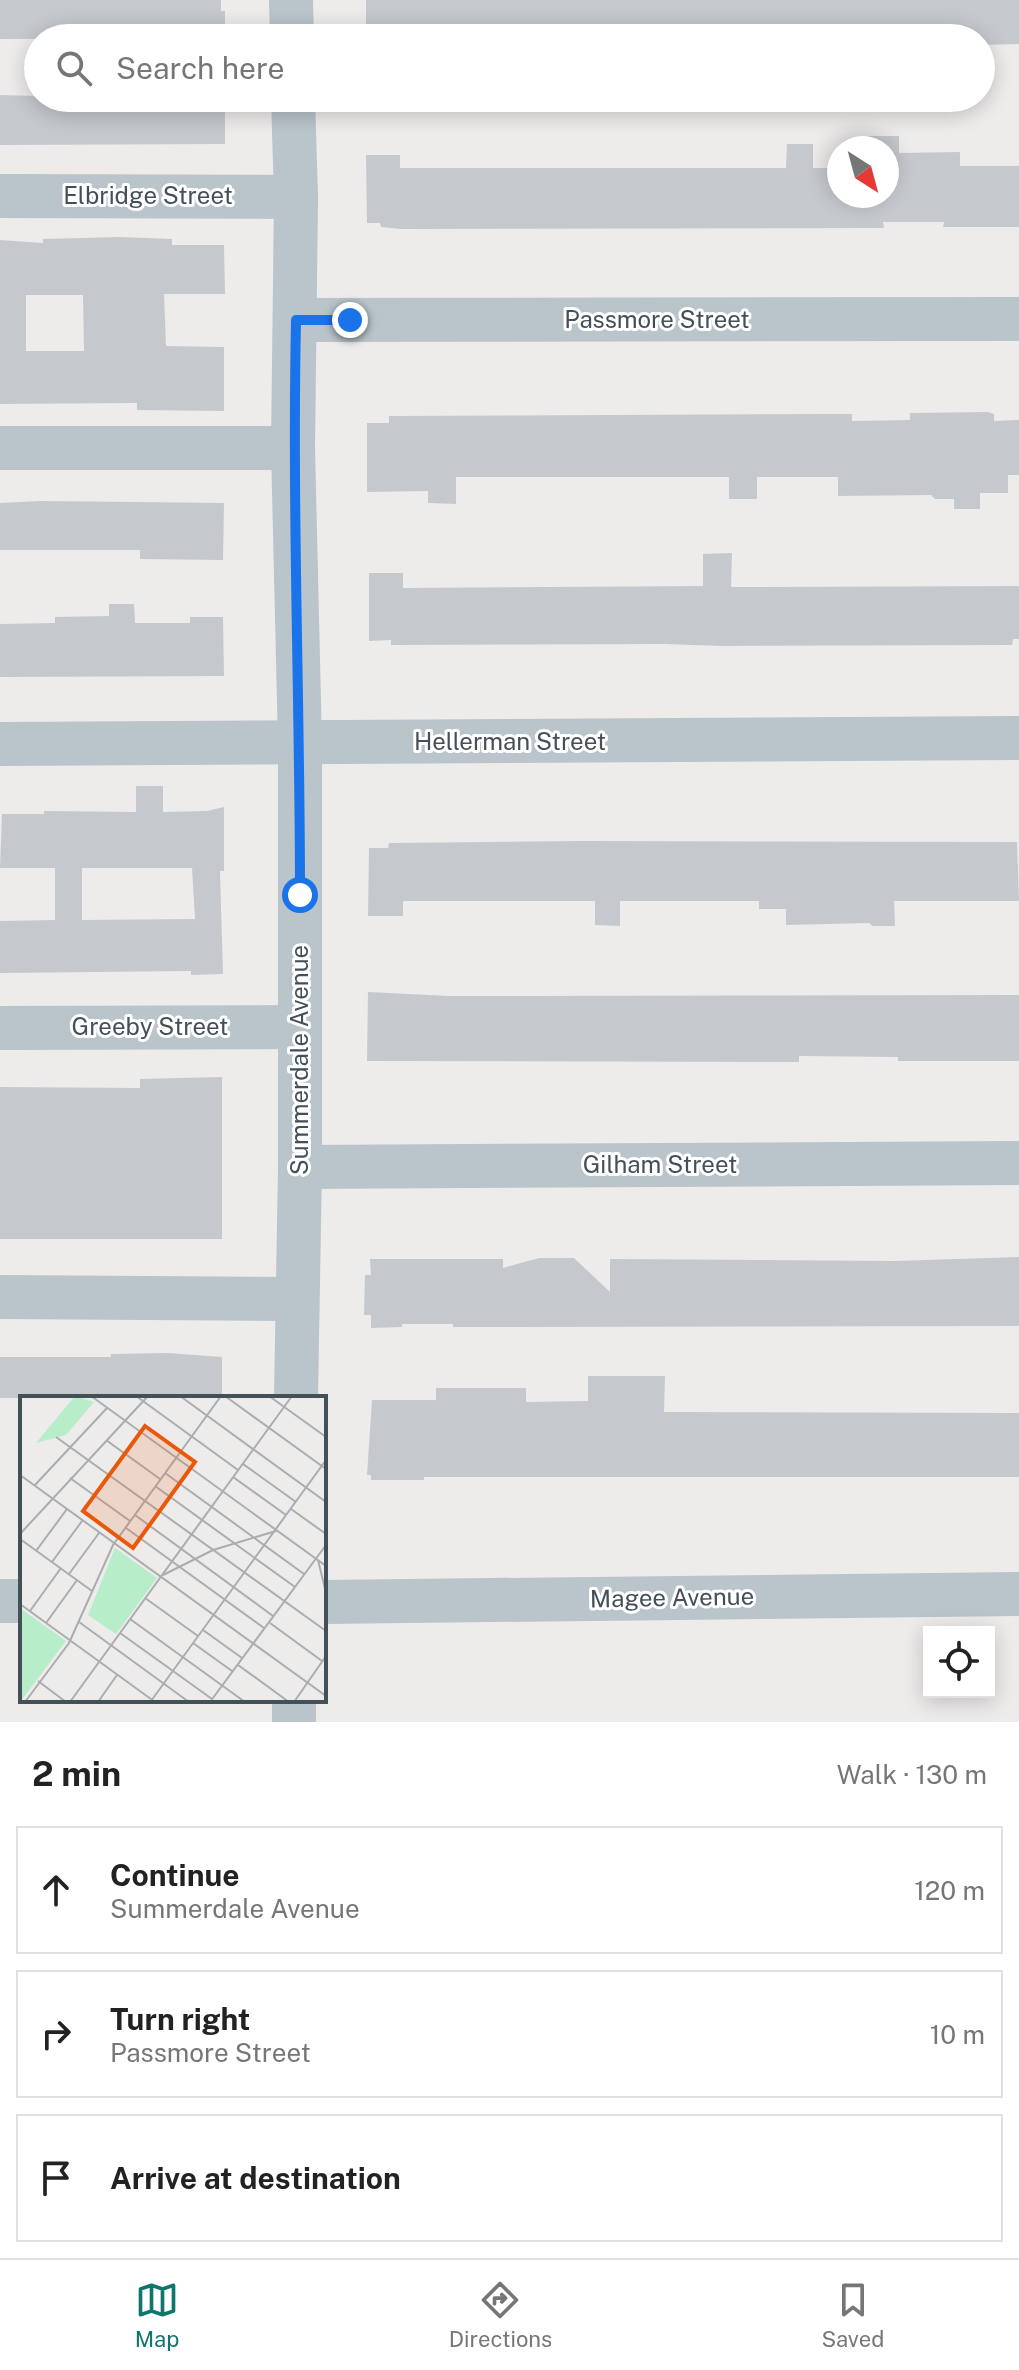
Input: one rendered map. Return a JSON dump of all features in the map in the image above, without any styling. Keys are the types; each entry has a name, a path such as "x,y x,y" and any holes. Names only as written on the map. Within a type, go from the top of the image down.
{"street":[{"path":"291,0 292,24"},
{"name":"Summerdale Avenue","path":"293,112 296,320 293,448 300,744 300,1167 296,1396"},
{"name":"Elbridge Street","path":"0,196 296,197"},
{"name":"Passmore Street","path":"296,320 1019,319"},
{"path":"0,448 293,448"},
{"name":"Hellerman Street","path":"0,744 1019,738"},
{"name":"Greeby Street","path":"0,1028 300,1027"},
{"name":"Gilham Street","path":"300,1167 1019,1163"},
{"path":"0,1297 297,1299"},
{"name":"Magee Avenue","path":"326,1602 1019,1594"}],"building":[{"path":"0,0 221,0 221,11 225,11 225,24 24,24 24,39 0,39"},
{"path":"366,0 1019,0 1019,44 995,45 995,24 366,24"},
{"path":"0,95 24,96 24,112 225,112 225,144 0,145"},
{"path":"787,144 813,144 813,168 827,168 827,208 899,208 899,153 960,152 960,166 1019,166 1019,227 943,227 944,222 883,222 884,228 401,229 367,223 366,155 400,155 400,168 786,168"},
{"path":"120,237 172,239 172,245 224,245 225,294 164,294 166,346 224,347 224,411 137,410 137,403 0,404 0,240 43,243 43,239","holes":["26,295 83,295 84,351 26,351"]},
{"path":"910,413 994,414 994,421 1019,420 1019,475 1008,475 1008,493 980,493 980,509 954,509 954,499 935,499 931,495 838,496 838,477 757,477 757,499 729,499 729,477 456,477 456,504 428,503 428,491 367,492 367,423 389,423 389,416 852,414 852,421 910,420"},
{"path":"0,503 224,503 223,560 140,559 140,550 0,550"},
{"path":"732,553 731,587 1019,586 1019,639 1013,639 1012,645 721,646 391,645 391,640 369,641 369,573 403,573 403,588 703,586 703,554"},
{"path":"109,604 134,604 135,623 190,623 190,617 223,617 224,676 0,677 0,624 55,623 55,617 109,616"},
{"path":"136,786 163,786 163,812 207,811 224,807 224,871 220,871 223,974 191,975 191,971 0,973 0,921 55,920 55,868 0,868 2,814 136,812","holes":["82,868 192,868 195,919 82,920"]},
{"path":"1017,842 1019,901 894,901 895,926 873,926 869,923 786,925 786,909 759,909 759,901 620,901 620,926 595,925 595,901 403,901 403,916 368,916 369,848 388,848 389,843"},
{"path":"368,992 449,996 1019,995 1019,1061 898,1061 898,1057 799,1056 799,1062 367,1061"},
{"path":"222,1077 222,1239 0,1239 0,1087 140,1088 140,1079"},
{"path":"1019,1257 1019,1326 453,1327 453,1324 402,1324 402,1327 371,1328 371,1315 364,1315 365,1275 371,1275 370,1259 503,1259 503,1268 539,1258 574,1258 610,1292 610,1259 896,1261"},
{"path":"168,1353 222,1357 222,1396 0,1398 0,1357 111,1357 111,1354"},
{"path":"588,1376 665,1376 664,1412 1019,1413 1019,1477 424,1477 424,1480 371,1480 371,1475 367,1475 372,1400 436,1400 436,1388 526,1388 526,1402 588,1401"}],"route":[{"path":"300,895 293,448 296,320 350,320"}]}
